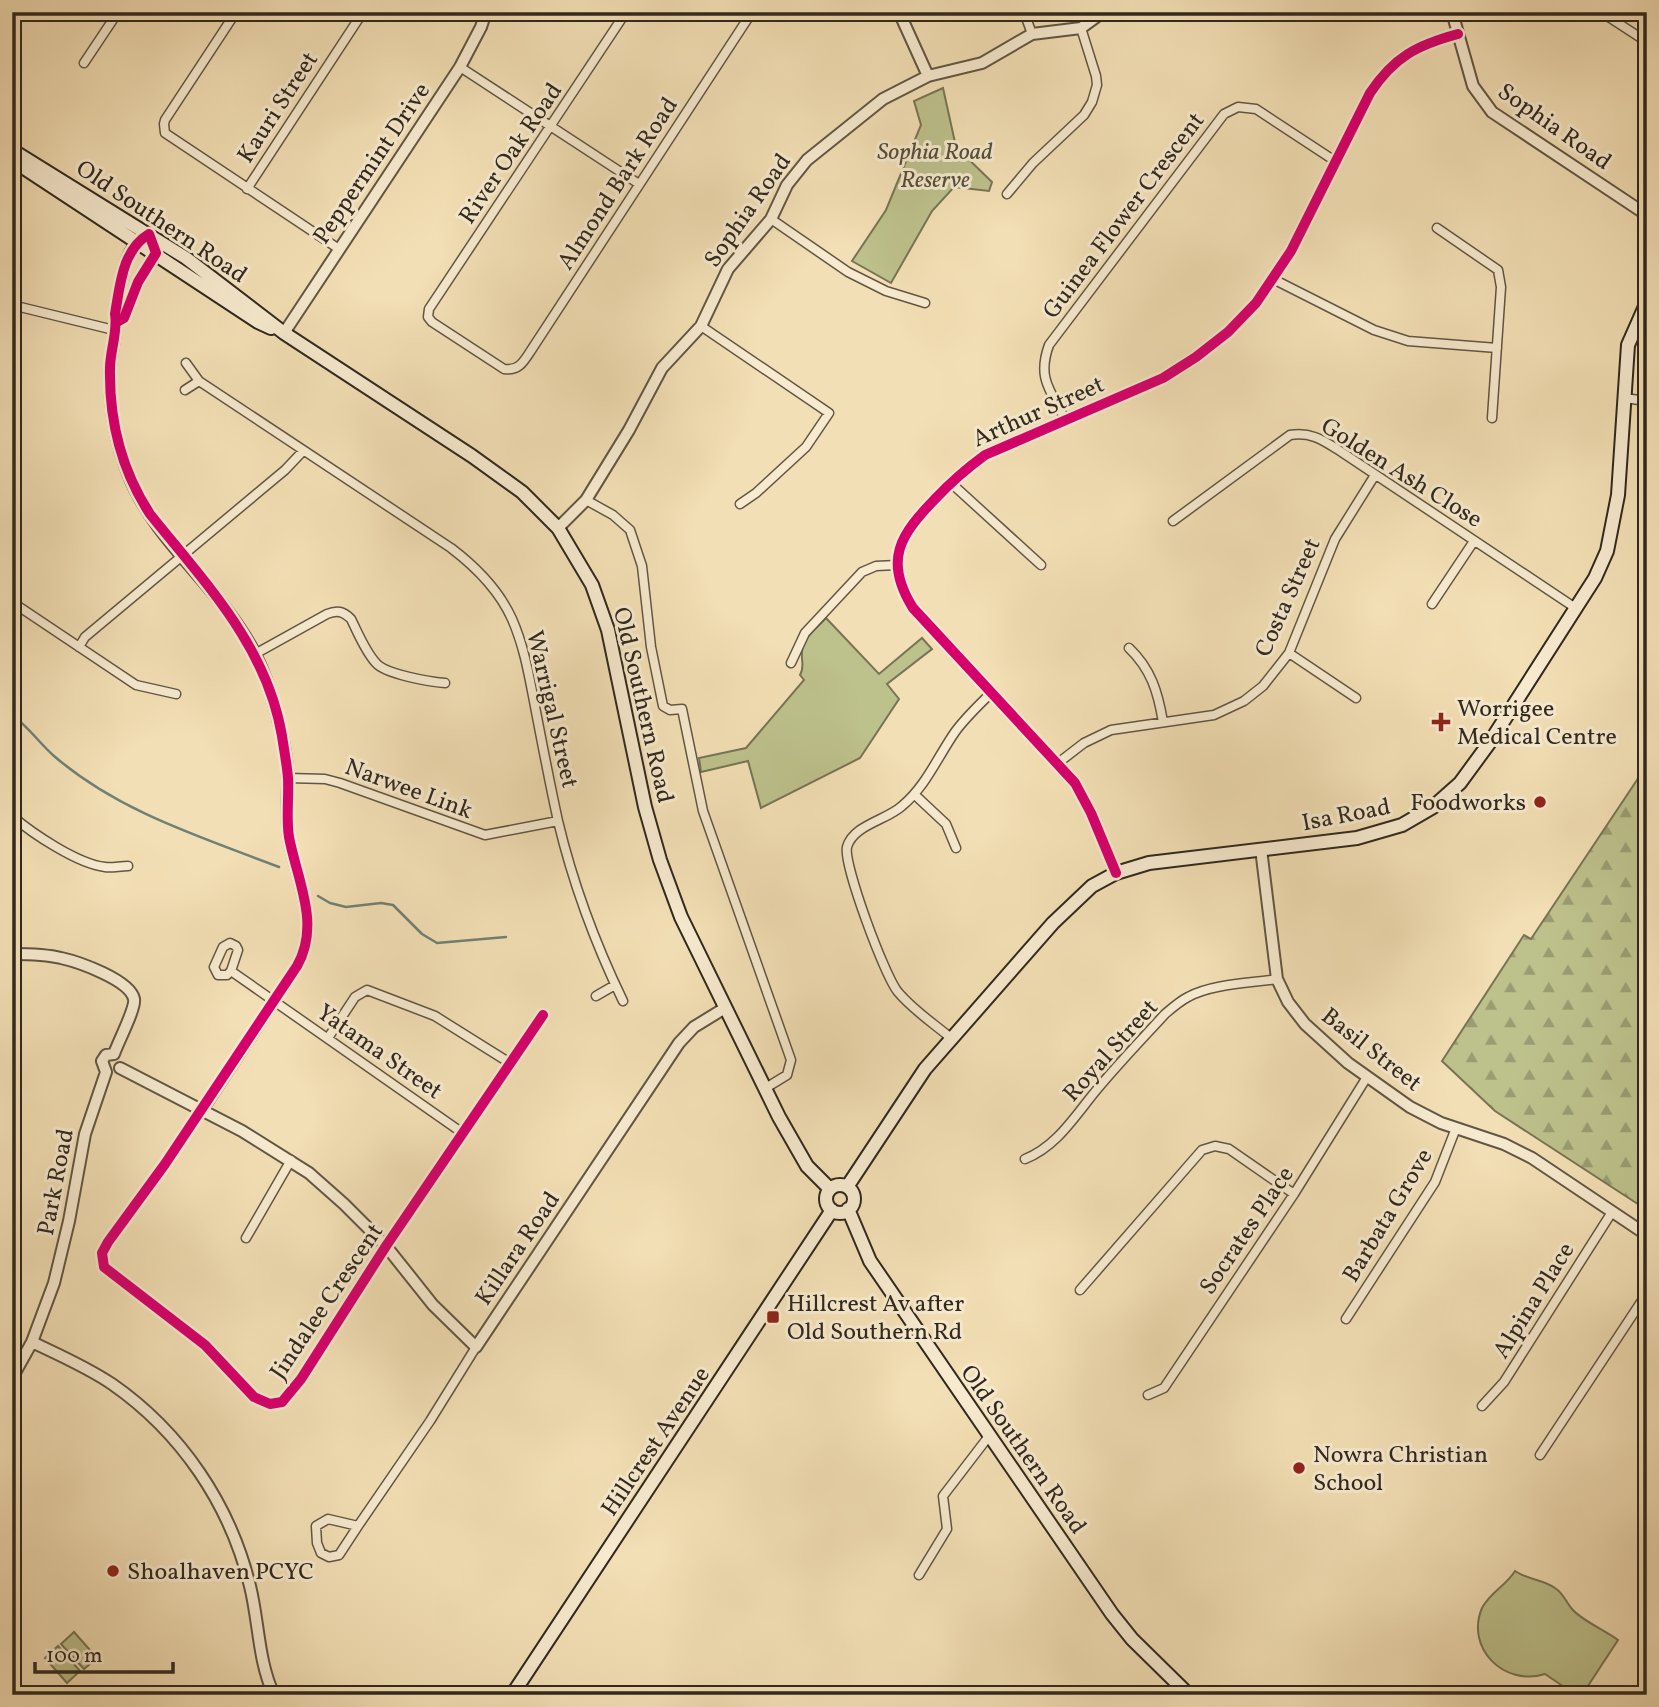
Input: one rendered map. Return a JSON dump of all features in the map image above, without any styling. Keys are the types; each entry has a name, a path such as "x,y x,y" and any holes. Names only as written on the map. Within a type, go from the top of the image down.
{"main road":[{"name":"Old Southern Road","path":"12,149 143,238 156,253 258,322 284,333"},
{"name":"Old Southern Road","path":"12,160 212,276 284,333 502,477 537,506 558,528 587,575 600,604 613,651 645,807 660,860 681,917 764,1089 807,1166 830,1189"},
{"name":"Isa Road","path":"847,1187 910,1091 951,1038 1079,896 1116,873 1149,863 1373,835 1402,825 1433,807 1460,783 1476,763 1577,609 1601,565 1612,532 1619,481 1628,345 1647,302"},
{"path":"838,1185 847,1187 853,1198 848,1209 840,1212 832,1210 826,1200 830,1189 838,1185"},
{"name":"Old Southern Road","path":"848,1209 870,1261 1121,1626 1189,1695"},
{"name":"Hillcrest Avenue","path":"512,1695 832,1210"}],"street":[{"path":"84,63 118,12"},
{"path":"236,12 164,124 165,133 339,249"},
{"name":"Kauri Street","path":"247,189 363,12"},
{"name":"Peppermint Drive","path":"284,333 460,66 477,36 485,12"},
{"name":"River Oak Road","path":"511,370 504,369 432,321 428,317 429,309 626,12"},
{"name":"Almond Bark Road","path":"511,370 520,366 530,352 752,12"},
{"path":"899,12 928,76"},
{"path":"1024,12 1032,34"},
{"name":"Sophia Road","path":"558,528 586,499 629,430 662,368 701,326 728,269 771,219 786,185 807,160 883,99 928,76 982,63 1032,34 1080,28 1103,12"},
{"name":"Sophia Road","path":"1452,12 1473,86 1492,112 1647,215"},
{"path":"1601,12 1647,41"},
{"path":"1007,194 1033,163 1084,115 1092,102 1097,85 1096,76 1080,28"},
{"name":"Arthur Street","path":"897,565 900,547 907,531 958,474 985,455 1163,378 1196,357 1228,331 1256,303 1273,279 1301,232 1370,93 1393,64 1427,43 1458,33"},
{"path":"460,66 639,184"},
{"name":"Guinea Flower Crescent","path":"1065,419 1045,380 1042,364 1049,345 1224,114 1238,107 1256,109 1335,161"},
{"path":"771,219 848,272 886,291 925,303"},
{"path":"1437,228 1498,270 1501,287 1492,418"},
{"path":"143,238 129,257 115,314 110,384 119,445 139,498 231,614 255,654 277,716 288,778 288,825 305,899 307,943 297,966 202,1110"},
{"path":"115,326 124,317 138,282 156,253"},
{"path":"1273,279 1374,330 1408,341 1497,348"},
{"path":"12,305 115,326"},
{"path":"701,326 829,413 806,447 756,493 740,504"},
{"name":"Warrigal Street","path":"186,363 199,382 451,548 469,562 496,592 512,618 523,646 558,821 587,920 623,1001"},
{"path":"185,390 199,382"},
{"path":"1624,398 1647,401"},
{"name":"Golden Ash Close","path":"1173,521 1290,435 1304,433 1318,438 1577,609"},
{"path":"79,647 85,637 285,470 303,451"},
{"name":"Costa Street","path":"1058,763 1100,733 1214,715 1244,701 1263,686 1289,653 1330,548 1375,475"},
{"path":"951,483 1041,565"},
{"name":"Old Southern Road","path":"586,499 613,515 629,530 642,566 651,647 663,706 670,710 682,709 703,811 791,1060 787,1075 764,1089"},
{"path":"1432,604 1475,541"},
{"path":"791,663 805,633 862,572 876,566 897,565 900,583 913,608 1058,763 1083,797 1116,873"},
{"path":"12,602 136,685 176,694"},
{"path":"255,654 337,611 351,619 373,660 380,667 423,681 445,683"},
{"path":"1129,648 1141,660 1154,683 1163,722"},
{"path":"1289,653 1356,698"},
{"path":"951,1038 910,1004 890,981 846,856 846,849 852,837 889,816 915,795 955,732 991,693"},
{"name":"Narwee Link","path":"288,778 325,779 341,783 485,835 558,821"},
{"path":"915,795 946,824 957,848"},
{"path":"12,816 44,840 74,856 103,867 128,866"},
{"name":"Basil Street","path":"1261,849 1277,979 1288,1002 1305,1024 1367,1077 1417,1111 1504,1144 1532,1158 1647,1235"},
{"path":"12,954 43,955 79,964 106,974 130,990 134,996 134,1009 120,1035 114,1054"},
{"name":"Yatama Street","path":"231,971 464,1134"},
{"name":"Royal Street","path":"1025,1159 1049,1146 1099,1087 1177,1004 1202,991 1277,979"},
{"path":"596,996 615,985"},
{"path":"328,1038 355,997 363,990 368,990 442,1019 510,1063"},
{"name":"Killara Road","path":"358,1525 328,1520 316,1526 317,1543 321,1553 329,1557 339,1555 679,1042 694,1027 725,1008"},
{"name":"Jindalee Crescent","path":"202,1110 108,1242 102,1252 102,1262 108,1272 205,1345 254,1397 270,1404 282,1402 543,1014"},
{"path":"114,1054 120,1059 120,1068 114,1073 106,1072 102,1061 106,1055 114,1054"},
{"path":"120,1068 291,1160 344,1203 387,1246 433,1305 476,1347"},
{"name":"Park Road","path":"12,1378 32,1342 61,1259 85,1134 106,1072"},
{"name":"Socrates Place","path":"1148,1395 1164,1388 1294,1194 1367,1077"},
{"name":"Barbata Grove","path":"1346,1320 1430,1190 1442,1168 1456,1128"},
{"path":"1080,1290 1202,1150 1215,1146 1229,1149 1294,1194"},
{"path":"246,1238 291,1160"},
{"name":"Alpina Place","path":"1482,1406 1504,1382 1612,1212"},
{"path":"1540,1455 1647,1293"},
{"path":"32,1342 73,1362 130,1398 159,1423 187,1454 214,1493 225,1514 250,1586 263,1662 274,1695"},
{"path":"919,1575 947,1529 943,1496 989,1436"}],"green space":[{"name":"Sophia Road Reserve","path":"943,88 956,147 992,182 989,191 954,187 932,211 891,283 852,261 886,210 921,125 914,101"},
{"path":"826,618 879,674 922,638 932,649 887,684 899,699 860,758 761,808 748,761 701,772 699,758 746,748 804,680 800,675 804,642"},
{"path":"1647,765 1647,1210 1495,1111 1442,1061 1524,935 1531,939"},
{"path":"1515,1571 1555,1588 1576,1613 1618,1640 1582,1695 1576,1695 1545,1674 1530,1677 1515,1675 1492,1661 1484,1650 1478,1623 1482,1608"},
{"path":"74,1632 97,1658 84,1669 61,1644"},
{"path":"58,1646 80,1671 67,1683 45,1658"}],"waterway":[{"path":"12,715 54,756 106,793 162,821 279,867"},
{"path":"318,896 330,903 346,907 381,903 393,905 422,934 437,943 506,937"}],"cycle path":[{"path":"1116,873 1091,813 1075,783 913,608 899,576 898,562 905,536 923,511 965,470 985,455 1163,378 1228,332 1256,303 1291,251 1370,93 1379,81 1398,61 1418,48 1458,34"},
{"path":"117,322 124,318 138,282 156,253 149,234 133,249 128,259 115,314 110,387 119,444 132,480 150,514 231,617 263,673 282,736 288,773 289,837 305,902 307,934 297,966 165,1164 108,1242 102,1253 104,1267 205,1345 254,1397 270,1404 282,1402 301,1379 386,1246 543,1015"}],"place":[{"name":"Worrigee Medical Centre","path":"1441,722"},
{"name":"Foodworks","path":"1540,802"},
{"name":"Hillcrest Av after Old Southern Rd","path":"773,1317"},
{"name":"Nowra Christian School","path":"1299,1468"},
{"name":"Shoalhaven PCYC","path":"113,1571"}]}
